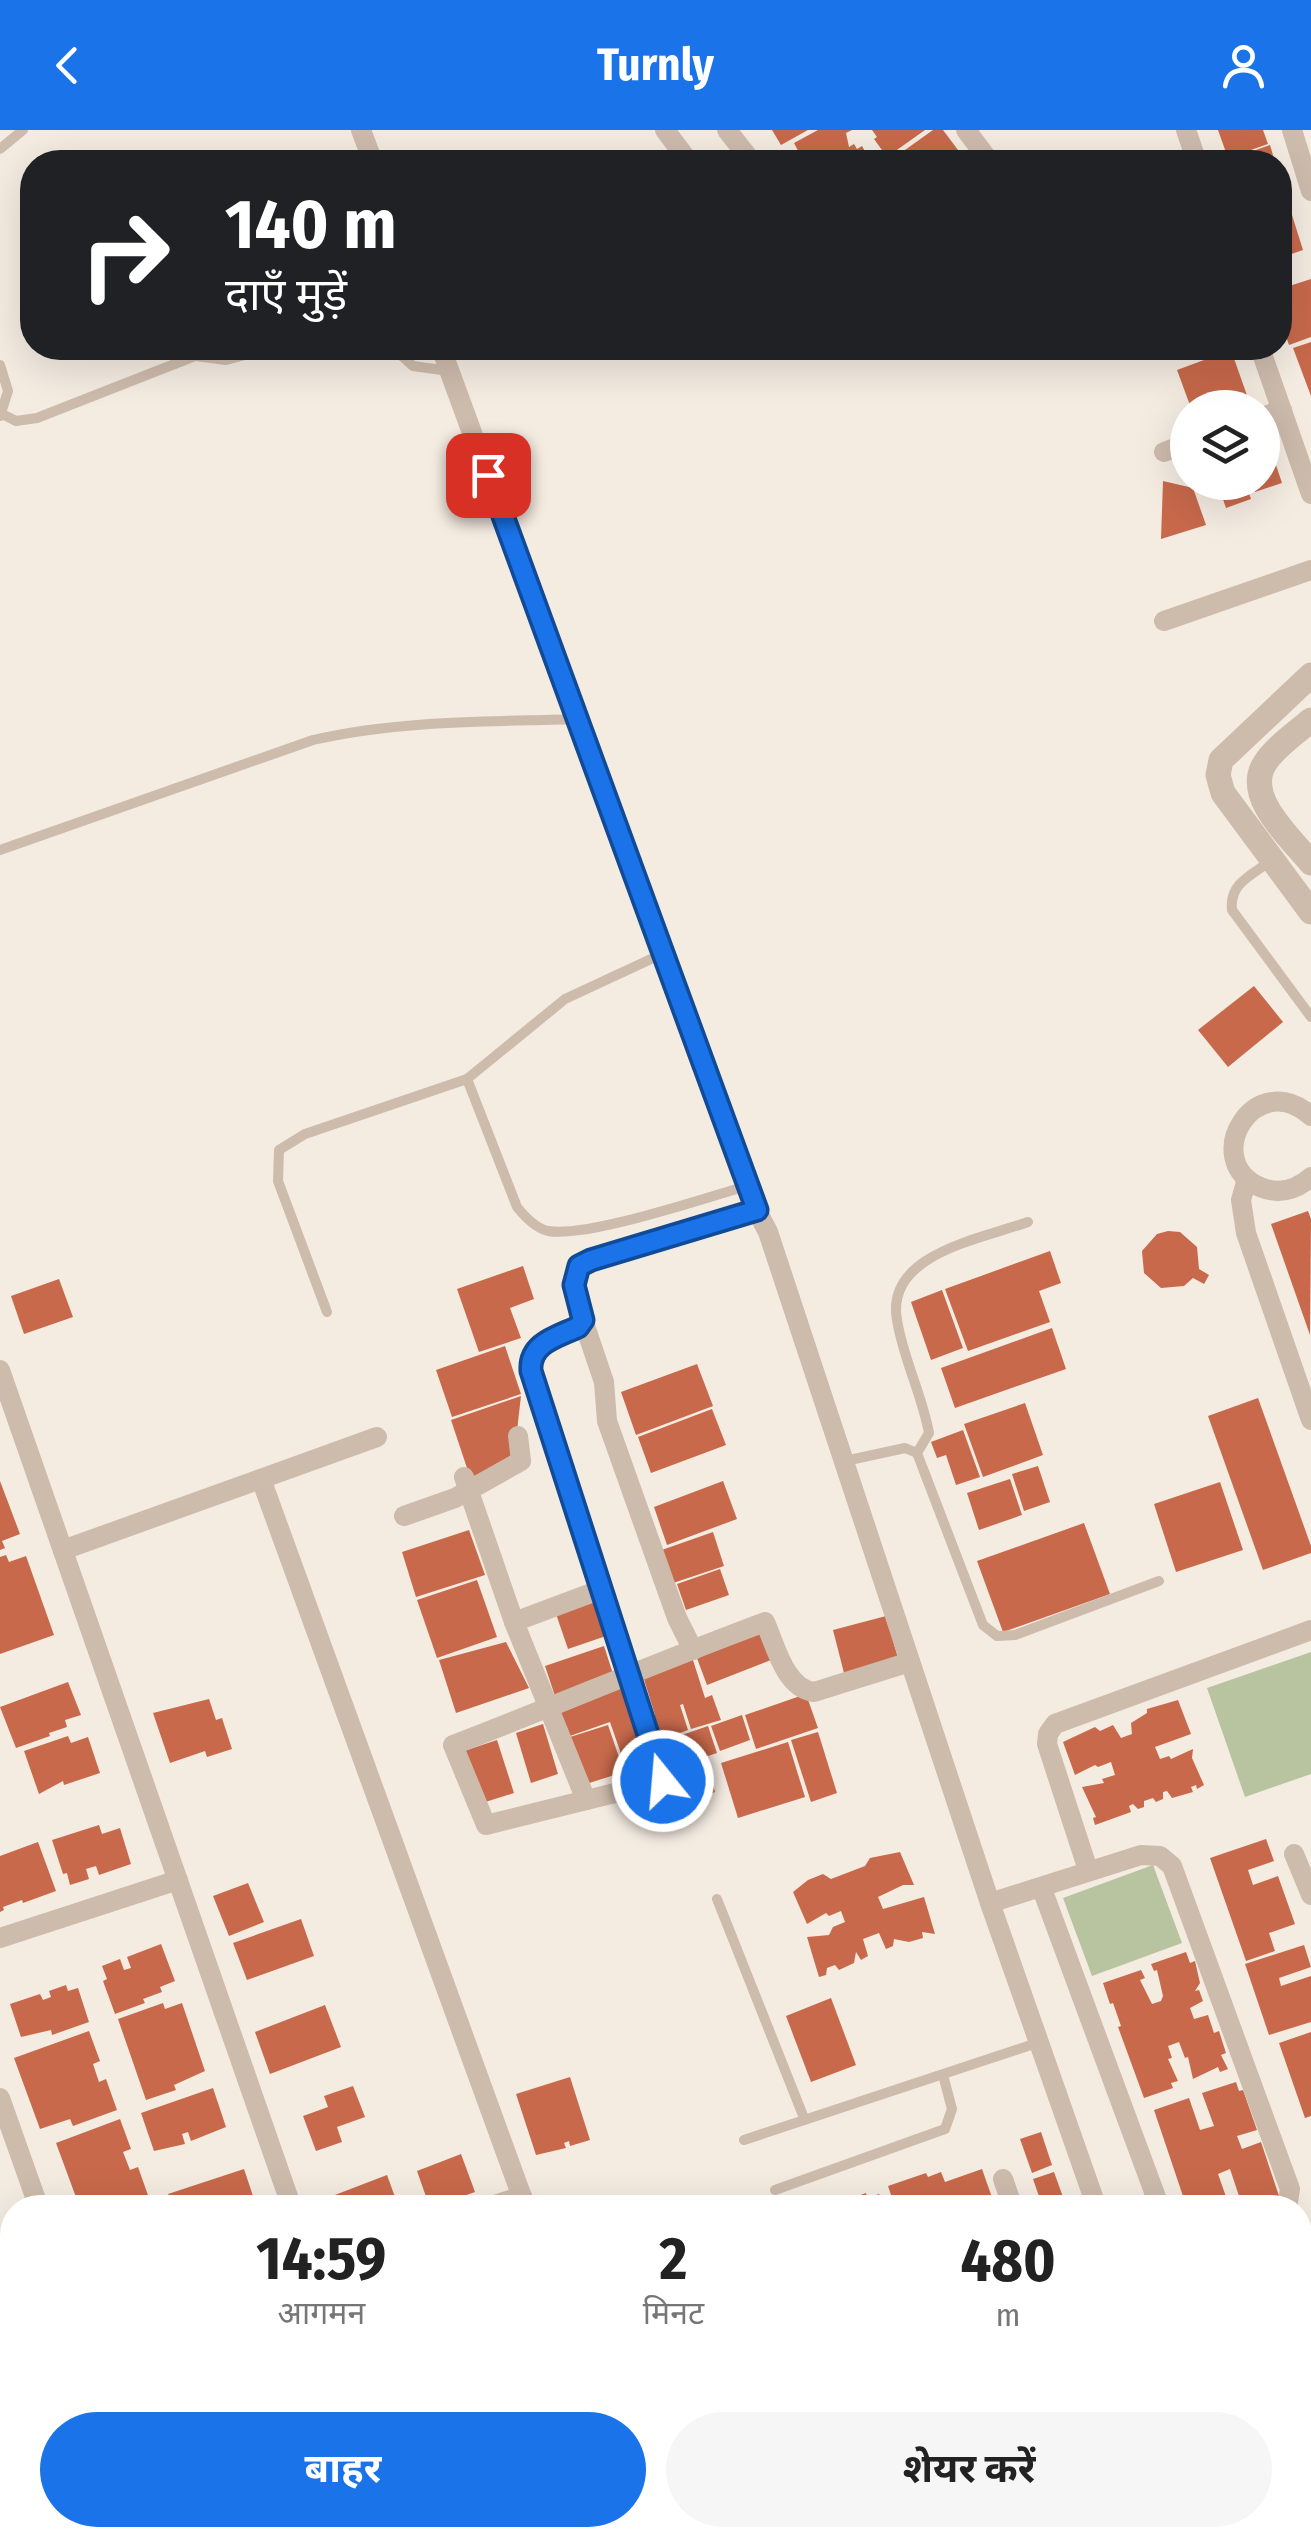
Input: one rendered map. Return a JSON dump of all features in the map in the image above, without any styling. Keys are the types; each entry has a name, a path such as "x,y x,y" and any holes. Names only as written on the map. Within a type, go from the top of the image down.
{"street":[{"path":"726,130 742,150"},
{"path":"1292,130 1311,191"},
{"path":"446,360 768,1232 1092,2195"},
{"path":"1262,360 1268,390"},
{"path":"1280,429 1310,487"},
{"path":"1164,452 1170,450"},
{"path":"1164,621 1311,570"},
{"path":"1311,675 1222,760 1218,775 1223,793 1311,912"},
{"path":"1258,786 1264,763 1311,720"},
{"path":"1222,760 1258,786 1267,806 1311,862"},
{"path":"1308,1110 1282,1102 1254,1109 1243,1119 1233,1147 1236,1162 1247,1178 1268,1190 1297,1188 1311,1177"},
{"path":"1247,1178 1241,1200 1246,1233 1311,1420"},
{"path":"692,1650 607,1421 604,1382 574,1285 579,1266 591,1260 757,1210"},
{"path":"583,1320 578,1327 536,1348 530,1364 631,1676 663,1781 486,1825 453,1746 631,1676 692,1650 765,1622 790,1679 801,1690 814,1692 910,1662"},
{"path":"0,1370 287,2195"},
{"path":"63,1550 377,1436"},
{"path":"404,1516 455,1498 466,1483 521,1461 518,1436"},
{"path":"261,1479 521,2195"},
{"path":"466,1483 514,1622 586,1800"},
{"path":"514,1622 602,1589"},
{"path":"1088,1870 1047,1744 1055,1724 1311,1630"},
{"path":"1294,1854 1311,1895"},
{"path":"990,1902 1142,1855 1160,1856 1172,1866 1289,2195"},
{"path":"0,1938 178,1880"},
{"path":"1042,1889 1155,2195"},
{"path":"0,2098 6,2134 33,2195"},
{"path":"1004,2179 1009,2195"}],"lane":[{"path":"0,149 23,130"},
{"path":"0,365 8,391 1,415 16,421 37,418 185,360"},
{"path":"405,360 412,366 450,371"},
{"path":"0,850 312,740 396,725 578,719"},
{"path":"1273,860 1235,886 1230,896 1232,910 1311,1018"},
{"path":"327,1312 278,1181 280,1150 305,1134 467,1079 565,998 665,952"},
{"path":"467,1079 517,1207 546,1231 582,1229 748,1186"},
{"path":"918,1453 929,1433 896,1317 897,1294 904,1277 926,1258 1028,1222"},
{"path":"844,1461 904,1448 918,1453 988,1632 997,1636 1015,1636 1159,1581"},
{"path":"717,1900 804,2118"},
{"path":"744,2140 1040,2042"},
{"path":"775,2190 946,2129 952,2109 943,2076"}],"green space":[{"path":"1311,1652 1311,1774 1245,1797 1207,1688"},
{"path":"1153,1865 1182,1943 1092,1976 1063,1898"}],"building":[{"path":"772,130 808,130 781,145"},
{"path":"818,130 852,130 846,133 849,147 854,144 864,150 798,150 794,143"},
{"path":"872,130 925,130 897,150 882,150 874,139 877,137"},
{"path":"933,130 943,130 958,150 905,150"},
{"path":"1218,130 1263,130 1268,144 1251,150 1225,150"},
{"path":"1292,215 1303,250 1292,254"},
{"path":"1311,279 1311,337 1292,344 1292,285"},
{"path":"1311,342 1311,396 1293,348"},
{"path":"1204,360 1235,360 1245,390 1184,390 1177,370"},
{"path":"1163,481 1170,483 1170,500 1197,500 1206,525 1161,539"},
{"path":"1223,500 1248,500 1226,508"},
{"path":"1254,986 1283,1022 1228,1067 1198,1030"},
{"path":"1308,1211 1311,1219 1310,1335 1271,1224"},
{"path":"1180,1232 1197,1247 1199,1269 1209,1275 1204,1284 1193,1278 1184,1286 1161,1288 1144,1273 1142,1251 1157,1234"},
{"path":"1050,1251 1061,1283 1039,1291 1050,1322 968,1351 945,1289"},
{"path":"523,1266 534,1299 510,1308 521,1338 479,1352 457,1289"},
{"path":"59,1279 73,1317 24,1334 11,1296"},
{"path":"942,1290 963,1348 931,1360 911,1302"},
{"path":"1052,1328 1066,1369 955,1408 941,1368"},
{"path":"505,1346 521,1394 452,1417 436,1370"},
{"path":"697,1364 713,1406 636,1435 621,1392"},
{"path":"521,1396 514,1457 471,1480 451,1420"},
{"path":"1258,1398 1311,1546 1311,1553 1263,1570 1208,1416"},
{"path":"1025,1403 1043,1455 983,1477 964,1424"},
{"path":"712,1409 726,1445 651,1473 638,1437"},
{"path":"963,1430 980,1477 956,1485 946,1455 937,1458 931,1442"},
{"path":"1038,1466 1050,1502 1024,1511 1012,1474"},
{"path":"1010,1479 1022,1515 979,1530 967,1493"},
{"path":"0,1481 20,1534 2,1541 5,1548 0,1550"},
{"path":"723,1481 737,1519 667,1545 654,1507"},
{"path":"1220,1482 1243,1550 1176,1572 1154,1504"},
{"path":"1084,1523 1110,1594 1003,1632 977,1561"},
{"path":"469,1530 485,1575 416,1597 402,1552"},
{"path":"713,1532 724,1566 670,1584 659,1551"},
{"path":"6,1555 9,1562 26,1556 54,1635 0,1654 0,1557"},
{"path":"720,1569 729,1595 686,1610 677,1584"},
{"path":"477,1580 497,1637 437,1658 417,1600"},
{"path":"595,1602 606,1636 568,1649 556,1614"},
{"path":"886,1616 898,1658 844,1673 833,1630"},
{"path":"759,1629 771,1660 707,1685 695,1653"},
{"path":"506,1642 529,1688 456,1713 439,1660"},
{"path":"604,1646 614,1677 555,1696 545,1666"},
{"path":"692,1657 705,1698 712,1695 721,1720 691,1729 683,1704 680,1705 688,1730 658,1741 650,1717 655,1715 642,1673"},
{"path":"68,1682 81,1715 65,1720 67,1727 49,1733 50,1736 16,1748 0,1707"},
{"path":"623,1685 647,1761 626,1768 610,1722 567,1737 558,1707"},
{"path":"806,1694 818,1728 756,1749 745,1715"},
{"path":"209,1699 216,1720 222,1718 232,1749 207,1757 205,1751 170,1763 153,1713"},
{"path":"1178,1700 1191,1734 1155,1747 1160,1759 1171,1759 1193,1749 1192,1758 1204,1785 1191,1787 1193,1792 1172,1798 1167,1791 1163,1792 1163,1799 1144,1801 1144,1807 1138,1809 1133,1804 1129,1806 1131,1812 1095,1825 1096,1817 1082,1787 1104,1783 1102,1779 1115,1775 1111,1762 1075,1775 1063,1742 1095,1727 1100,1731 1113,1725 1121,1738 1132,1734 1131,1723 1147,1713 1147,1709"},
{"path":"742,1715 750,1740 720,1751 711,1726"},
{"path":"543,1724 558,1774 531,1783 516,1733"},
{"path":"608,1725 624,1772 586,1784 570,1737"},
{"path":"708,1726 717,1753 663,1771 653,1745"},
{"path":"818,1732 837,1793 811,1802 791,1740"},
{"path":"68,1736 71,1743 88,1737 100,1773 64,1785 63,1781 39,1794 24,1751"},
{"path":"497,1740 514,1793 482,1803 464,1751"},
{"path":"788,1742 805,1797 738,1818 721,1763"},
{"path":"705,1760 715,1792 676,1805 665,1773"},
{"path":"99,1825 102,1834 120,1828 131,1864 99,1875 96,1866 86,1869 89,1879 70,1885 52,1840"},
{"path":"1266,1839 1274,1861 1248,1870 1253,1885 1278,1876 1295,1924 1269,1933 1275,1951 1246,1961 1210,1858"},
{"path":"38,1842 56,1891 3,1907 0,1912 0,1856"},
{"path":"900,1852 914,1885 903,1885 878,1897 883,1909 924,1897 935,1934 922,1932 923,1938 909,1942 894,1939 893,1946 886,1949 879,1933 863,1939 868,1956 861,1960 856,1952 854,1963 839,1970 835,1965 827,1968 826,1975 819,1977 807,1937 829,1935 833,1927 845,1922 841,1911 829,1916 826,1913 807,1924 793,1892 823,1874 831,1879 865,1866 870,1858"},
{"path":"248,1883 264,1922 229,1936 213,1896"},
{"path":"301,1919 314,1956 247,1980 233,1943"},
{"path":"161,1944 175,1981 160,1987 162,1992 143,1999 145,2003 115,2014 102,1966 120,1959 124,1970 131,1968 127,1957"},
{"path":"1304,1945 1311,1967 1279,1978 1281,1986 1311,1976 1311,2022 1269,2035 1245,1964"},
{"path":"1186,1952 1190,1963 1195,1961 1200,1983 1195,1991 1199,1990 1203,2001 1190,2008 1194,2019 1208,2015 1214,2033 1219,2031 1226,2053 1221,2055 1228,2069 1220,2072 1218,2067 1193,2079 1188,2057 1185,2058 1179,2042 1168,2046 1172,2058 1168,2059 1178,2081 1171,2083 1173,2088 1144,2098 1103,1983 1141,1970 1145,1978 1140,1980 1152,2004 1161,2001 1157,1970 1151,1964"},
{"path":"66,1985 68,1991 78,1988 89,2022 52,2035 51,2030 21,2037 10,2004 40,1994 43,2000 51,1997 49,1991"},
{"path":"831,1998 856,2065 811,2082 786,2016"},
{"path":"163,2003 165,2009 182,2003 205,2071 174,2085 176,2090 146,2100 118,2019"},
{"path":"325,2005 341,2047 270,2074 255,2032"},
{"path":"89,2031 100,2061 93,2064 99,2082 106,2079 117,2110 73,2126 70,2119 40,2129 14,2058"},
{"path":"1311,2032 1311,2116 1305,2118 1279,2043"},
{"path":"570,2077 590,2140 570,2146 569,2141 564,2143 566,2148 536,2155 516,2094"},
{"path":"1236,2082 1239,2091 1243,2090 1257,2130 1237,2136 1242,2149 1261,2142 1279,2195 1239,2195 1230,2169 1218,2174 1225,2195 1183,2195 1154,2110 1189,2098 1200,2130 1214,2126 1202,2093"},
{"path":"353,2086 365,2117 337,2127 342,2142 316,2151 303,2116 328,2107 324,2096"},
{"path":"213,2088 226,2127 191,2141 188,2132 182,2134 185,2144 154,2151 141,2113"},
{"path":"120,2119 131,2149 123,2152 130,2170 138,2167 148,2195 75,2195 56,2143"},
{"path":"1041,2132 1052,2165 1032,2173 1020,2139"},
{"path":"461,2154 475,2192 425,2195 417,2171"},
{"path":"244,2169 253,2195 168,2195"},
{"path":"982,2169 991,2195 891,2195 888,2186 926,2173 928,2177 941,2172 945,2182"},
{"path":"1054,2172 1062,2195 1039,2195 1033,2179"},
{"path":"387,2175 394,2195 335,2195"}],"route":[{"path":"488,475 757,1210 579,1266 574,1285 583,1320 578,1327 536,1348 530,1364 663,1781"}]}
